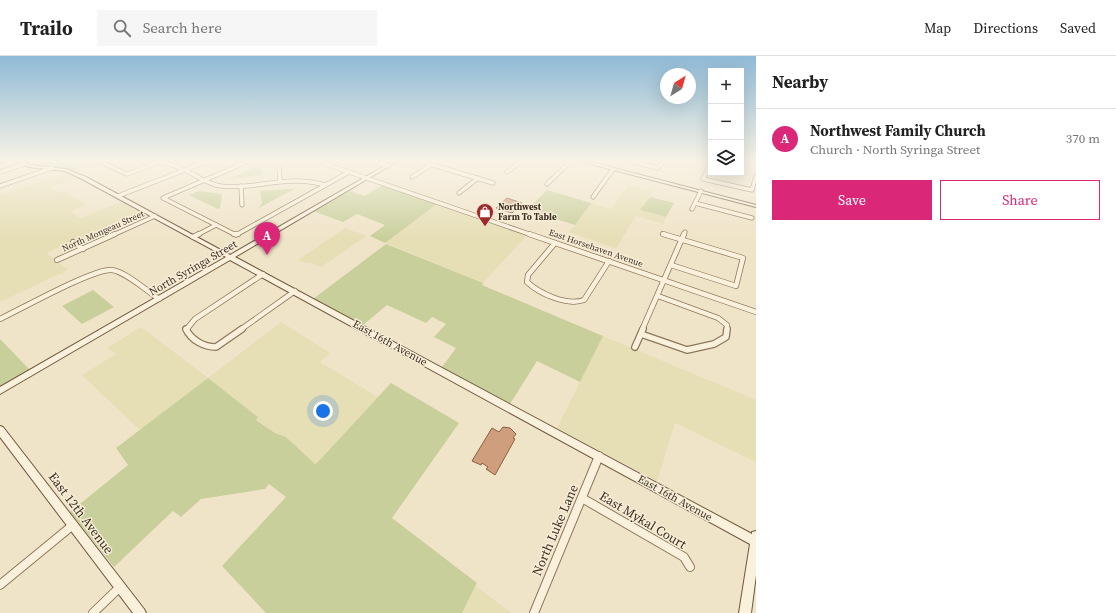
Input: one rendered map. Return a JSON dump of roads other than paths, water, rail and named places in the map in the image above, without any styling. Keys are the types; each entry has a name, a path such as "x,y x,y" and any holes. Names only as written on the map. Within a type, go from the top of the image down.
{"street":[{"name":"East 16th Avenue","path":"101,187 756,542"},
{"path":"118,196 141,187"},
{"path":"187,187 163,198 236,235 321,187"},
{"path":"241,187 242,205"},
{"name":"North Syringa Street","path":"0,391 351,187"},
{"name":"East Horsehaven Avenue","path":"392,187 756,312"},
{"path":"459,193 467,187"},
{"path":"593,197 600,187"},
{"path":"684,187 756,206"},
{"path":"739,187 752,190 753,187"},
{"path":"692,209 701,191"},
{"path":"695,203 752,218"},
{"name":"North Mongeau Street","path":"57,260 155,216"},
{"path":"193,237 216,225"},
{"path":"635,347 685,232"},
{"path":"662,234 743,258 736,286 671,264"},
{"path":"73,242 84,249"},
{"path":"555,243 528,275 527,282 542,292 570,302 579,303 584,300 609,261"},
{"path":"0,319 90,274 105,270 113,270 122,273 159,299"},
{"path":"263,274 195,319 186,329 188,334 206,346 216,347 295,291"},
{"path":"641,334 687,350 693,350 725,339 727,325 718,318 658,296"},
{"name":"East 12th Avenue","path":"0,430 140,613"},
{"name":"North Luke Lane","path":"534,613 599,456"},
{"name":"East Mykal Court","path":"582,498 684,557 690,567"},
{"path":"0,585 73,525"},
{"path":"744,613 756,536"},
{"path":"93,613 120,587"}],"place":[{"name":"Northwest Farm To Table","path":"485,227"},
{"name":"Northwest Family Church","path":"267,255"}]}
